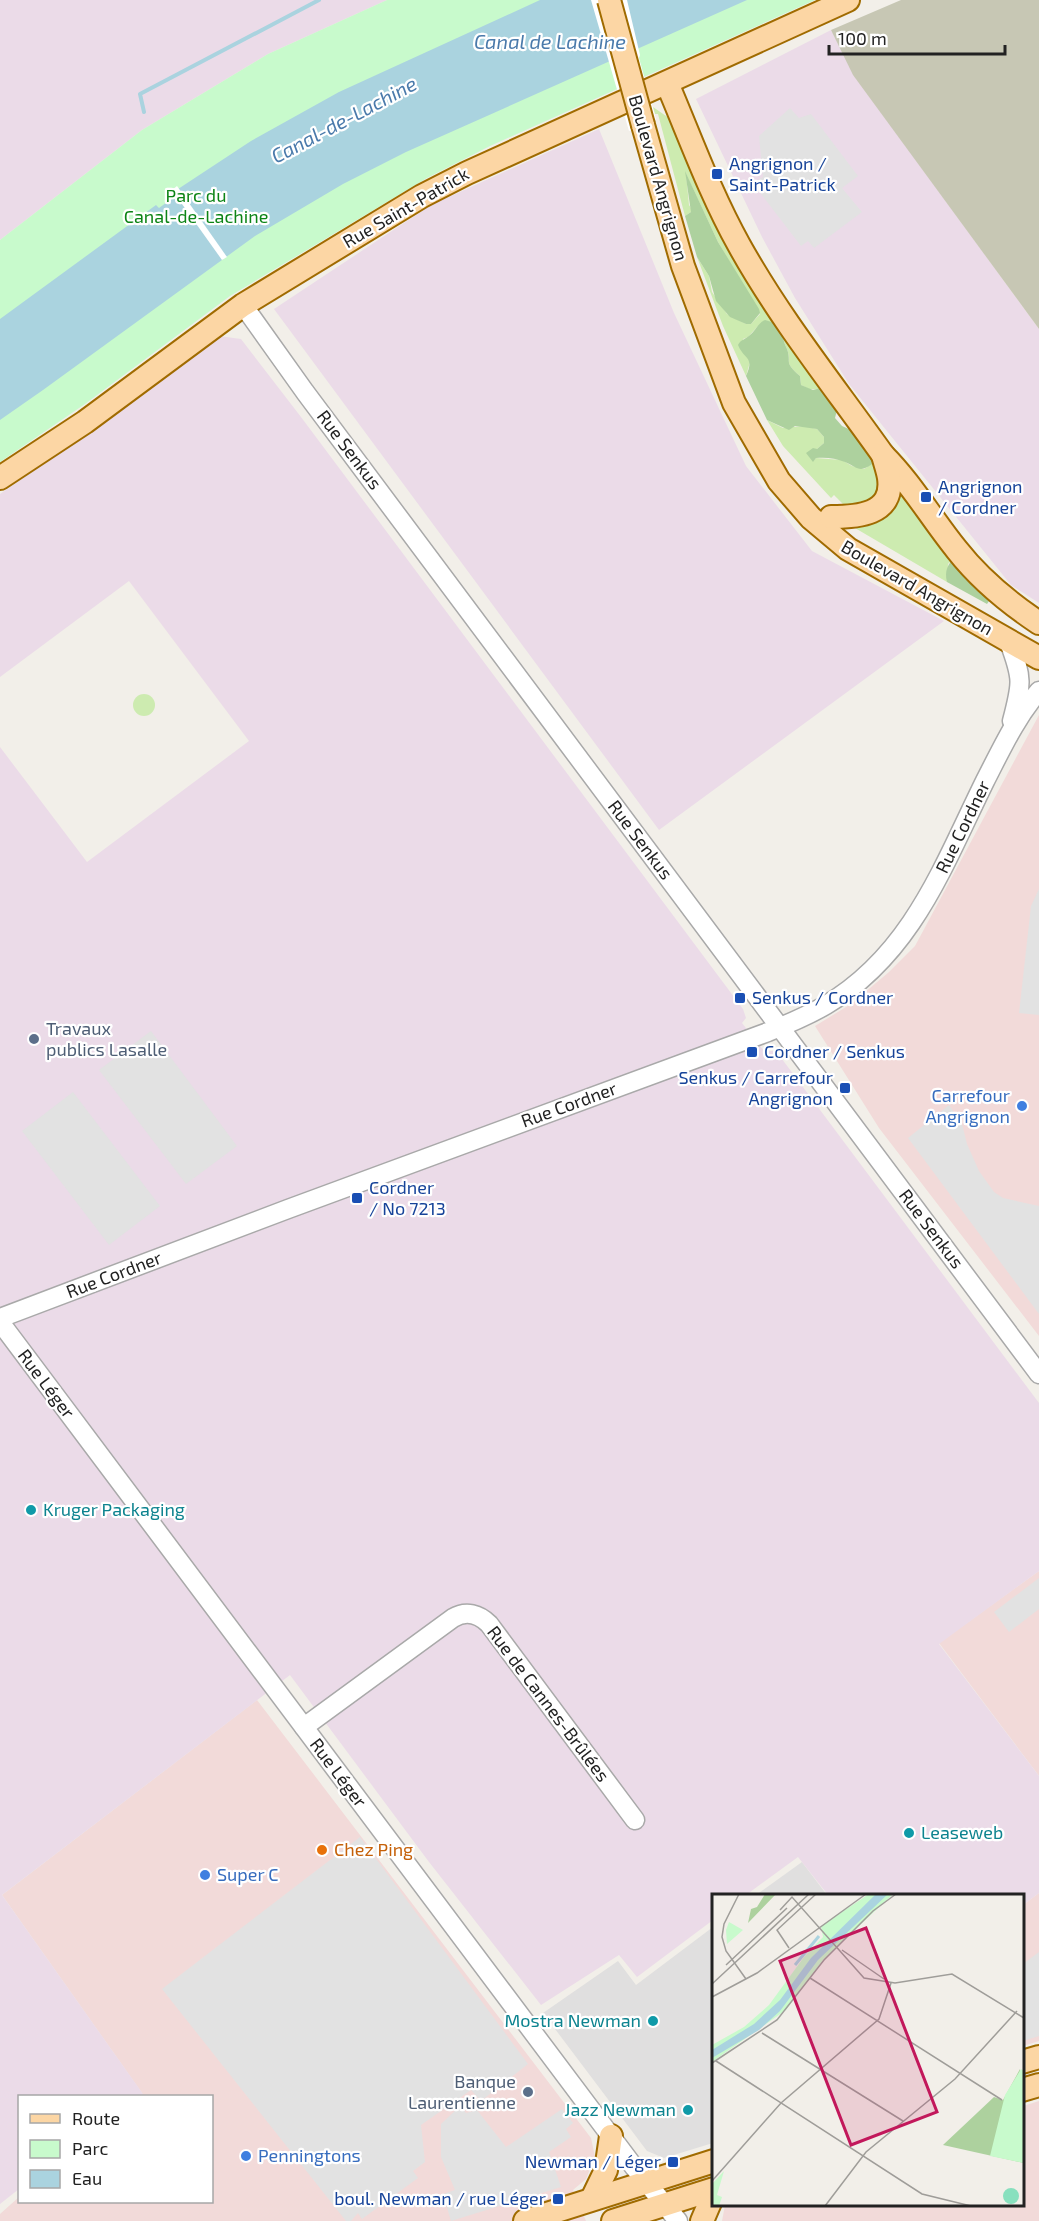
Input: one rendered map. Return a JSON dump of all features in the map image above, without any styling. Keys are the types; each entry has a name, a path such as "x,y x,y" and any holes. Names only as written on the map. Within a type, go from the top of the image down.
{"main road":[{"name":"Boulevard Angrignon","path":"609,0 683,266 734,403 779,481 811,518 849,549 1039,658"},
{"name":"Rue Saint-Patrick","path":"0,478 85,422 243,305 444,184 848,0"},
{"path":"667,83 718,205 738,245 782,313 883,455 903,475 966,561 995,589 1039,623"},
{"name":"Boulevard Angrignon","path":"717,353 748,397 789,470 808,494 831,517 849,532 875,548 1039,641"},
{"path":"831,517 859,517 873,512 879,506 889,486 883,455"},
{"path":"1024,2062 1039,2057"},
{"path":"1024,2090 1039,2085"},
{"path":"592,2199 606,2170 611,2136"},
{"path":"525,2221 712,2162"},
{"path":"612,2221 672,2212 712,2190"},
{"path":"702,2221 712,2197"}],"street":[{"name":"Rue Senkus","path":"243,305 312,401 1039,1374"},
{"path":"1009,642 1018,666 1021,686 1009,734"},
{"path":"1009,734 1039,691"},
{"name":"Rue Cordner","path":"0,1320 288,1209 806,1016 843,994 871,972 901,939 933,887 1009,734"},
{"name":"Rue Léger","path":"0,1320 611,2136 672,2212"},
{"name":"Rue de Cannes-Brûlées","path":"304,1727 453,1618 464,1614 474,1614 489,1624 635,1820"}],"shaded area":[{"path":"0,0 387,0 268,54 142,130 0,240"},
{"path":"901,0 1039,0 1039,329 853,75 831,30"},
{"path":"831,30 854,75 1039,329 1039,603 1011,585 849,384 795,298 762,237 696,99"},
{"path":"790,108 799,118 811,114 858,176 842,188 862,212 814,248 808,241 801,246 758,190 758,180 763,177 759,136"},
{"path":"599,129 674,313 746,466 812,551 944,621 659,830 274,309 431,205"},
{"path":"219,336 241,339 743,1009 746,1018 742,1023 764,1051 776,1051 1039,1403 1039,1571 939,1644 1039,1776 1039,1893 1024,1904 1024,1894 827,1894 798,1857 747,1894 712,1894 712,1921 637,1977 619,1955 541,2005 429,1862 290,1675 2,1895 143,2094 18,2095 18,2190 0,2204 0,747 87,862 249,741 129,581 0,677 0,494 113,417"},
{"name":"Carrefour Angrignon","path":"1039,715 1039,1336 879,1128 815,1026 851,1004 889,972 915,946"},
{"path":"1039,889 1039,1015 1019,1013 1031,906"},
{"path":"151,1031 237,1146 186,1184 99,1070"},
{"path":"73,1092 160,1206 109,1245 22,1131"},
{"path":"949,1105 962,1124 967,1144 979,1171 994,1192 1003,1198 1039,1206 1039,1314 908,1138"},
{"path":"1039,1571 1039,1776 939,1643"},
{"path":"1039,1578 1039,1609 1009,1632 994,1612"},
{"path":"257,1700 591,2138 595,2157 586,2179 573,2190 586,2221 0,2221 0,2214 18,2198 18,2203 213,2203 213,2095 140,2095 142,2093 2,1895"},
{"path":"360,1837 528,2064 481,2101 471,2090 421,2125 425,2162 413,2171 418,2178 362,2219 358,2213 351,2221 346,2221 162,1989"},
{"path":"802,1862 826,1894 757,1894"},
{"path":"1039,1893 1039,2041 1024,2046 1024,1904"},
{"path":"712,1928 712,2143 664,2158 647,2151 543,2013 618,1961 636,1985"},
{"path":"1039,1952 1039,2036 1024,2041 1024,1963"},
{"path":"1039,2101 1039,2221 722,2221 725,2206 1024,2206 1024,2106"},
{"path":"460,2106 466,2113 477,2110 506,2147 562,2109 573,2123 566,2129 571,2137 549,2152 561,2187 451,2221 443,2194 455,2190 441,2157 441,2124"}],"green space":[{"name":"Parc du Canal-de-Lachine","path":"387,0 815,0 490,146 427,178 230,296 85,404 0,462 0,240 142,130 268,54"},
{"path":"653,107 669,118 671,116 778,324 758,326 743,339 750,362 746,376 723,326 697,257 709,276 712,292 727,314 746,324 751,324 760,314 718,242 686,174 691,212 685,216 658,114 655,114"},
{"path":"685,171 718,242 759,309 760,313 751,324 730,317 716,301 709,276 697,257 685,216 691,212"},
{"path":"765,320 778,324 784,333 790,365 800,376 801,385 813,390 821,388 837,410 835,418 842,426 853,431 875,462 870,466 862,469 856,468 831,458 816,458 813,462 806,453 813,448 817,449 824,443 824,437 817,429 795,426 789,430 767,420 746,376 749,361 738,345"},
{"path":"784,333 824,390 809,389 801,385 800,376 790,365"},
{"path":"767,420 783,428 804,426 817,429 824,437 824,443 817,449 813,461 816,458 842,460 864,469 875,462 879,484 877,494 869,504 845,506 834,495 831,498 783,446"},
{"path":"895,485 956,556 948,564 947,582 855,528 856,524"},
{"path":"956,556 994,594 987,604 947,582 947,568"},
{"path":"144,694 152,697 155,705 152,713 144,716 136,713 133,705 136,697"}],"water":[{"name":"Canal de Lachine","path":"540,0 747,0 406,152 343,184 255,236 0,420 0,319 156,205 159,208 174,197 172,193 251,141 339,92"}],"pier":[{"path":"591,0 627,0 639,58 656,119 629,131"},
{"path":"177,186 227,257 222,260 172,190"}],"waterway":[{"path":"144,112 140,94 319,0"}],"place":[{"name":"Angrignon / Saint-Patrick","path":"717,174"},
{"name":"Angrignon / Cordner","path":"926,497"},
{"name":"Senkus / Cordner","path":"740,998"},
{"name":"Travaux publics Lasalle","path":"34,1039"},
{"name":"Cordner / Senkus","path":"752,1052"},
{"name":"Senkus / Carrefour Angrignon","path":"845,1088"},
{"name":"Carrefour Angrignon","path":"1022,1106"},
{"name":"Cordner / No 7213","path":"357,1198"},
{"name":"Kruger Packaging","path":"31,1510"},
{"name":"Leaseweb","path":"909,1833"},
{"name":"Chez Ping","path":"322,1850"},
{"name":"Super C","path":"205,1875"},
{"name":"Mostra Newman","path":"653,2021"},
{"name":"Banque Laurentienne","path":"528,2092"},
{"name":"Jazz Newman","path":"688,2110"},
{"name":"Penningtons","path":"246,2156"},
{"name":"Newman / Léger","path":"673,2162"},
{"name":"boul. Newman / rue Léger","path":"558,2199"}],"water label":[{"name":"Canal-de-Lachine","path":"344,120"}]}
